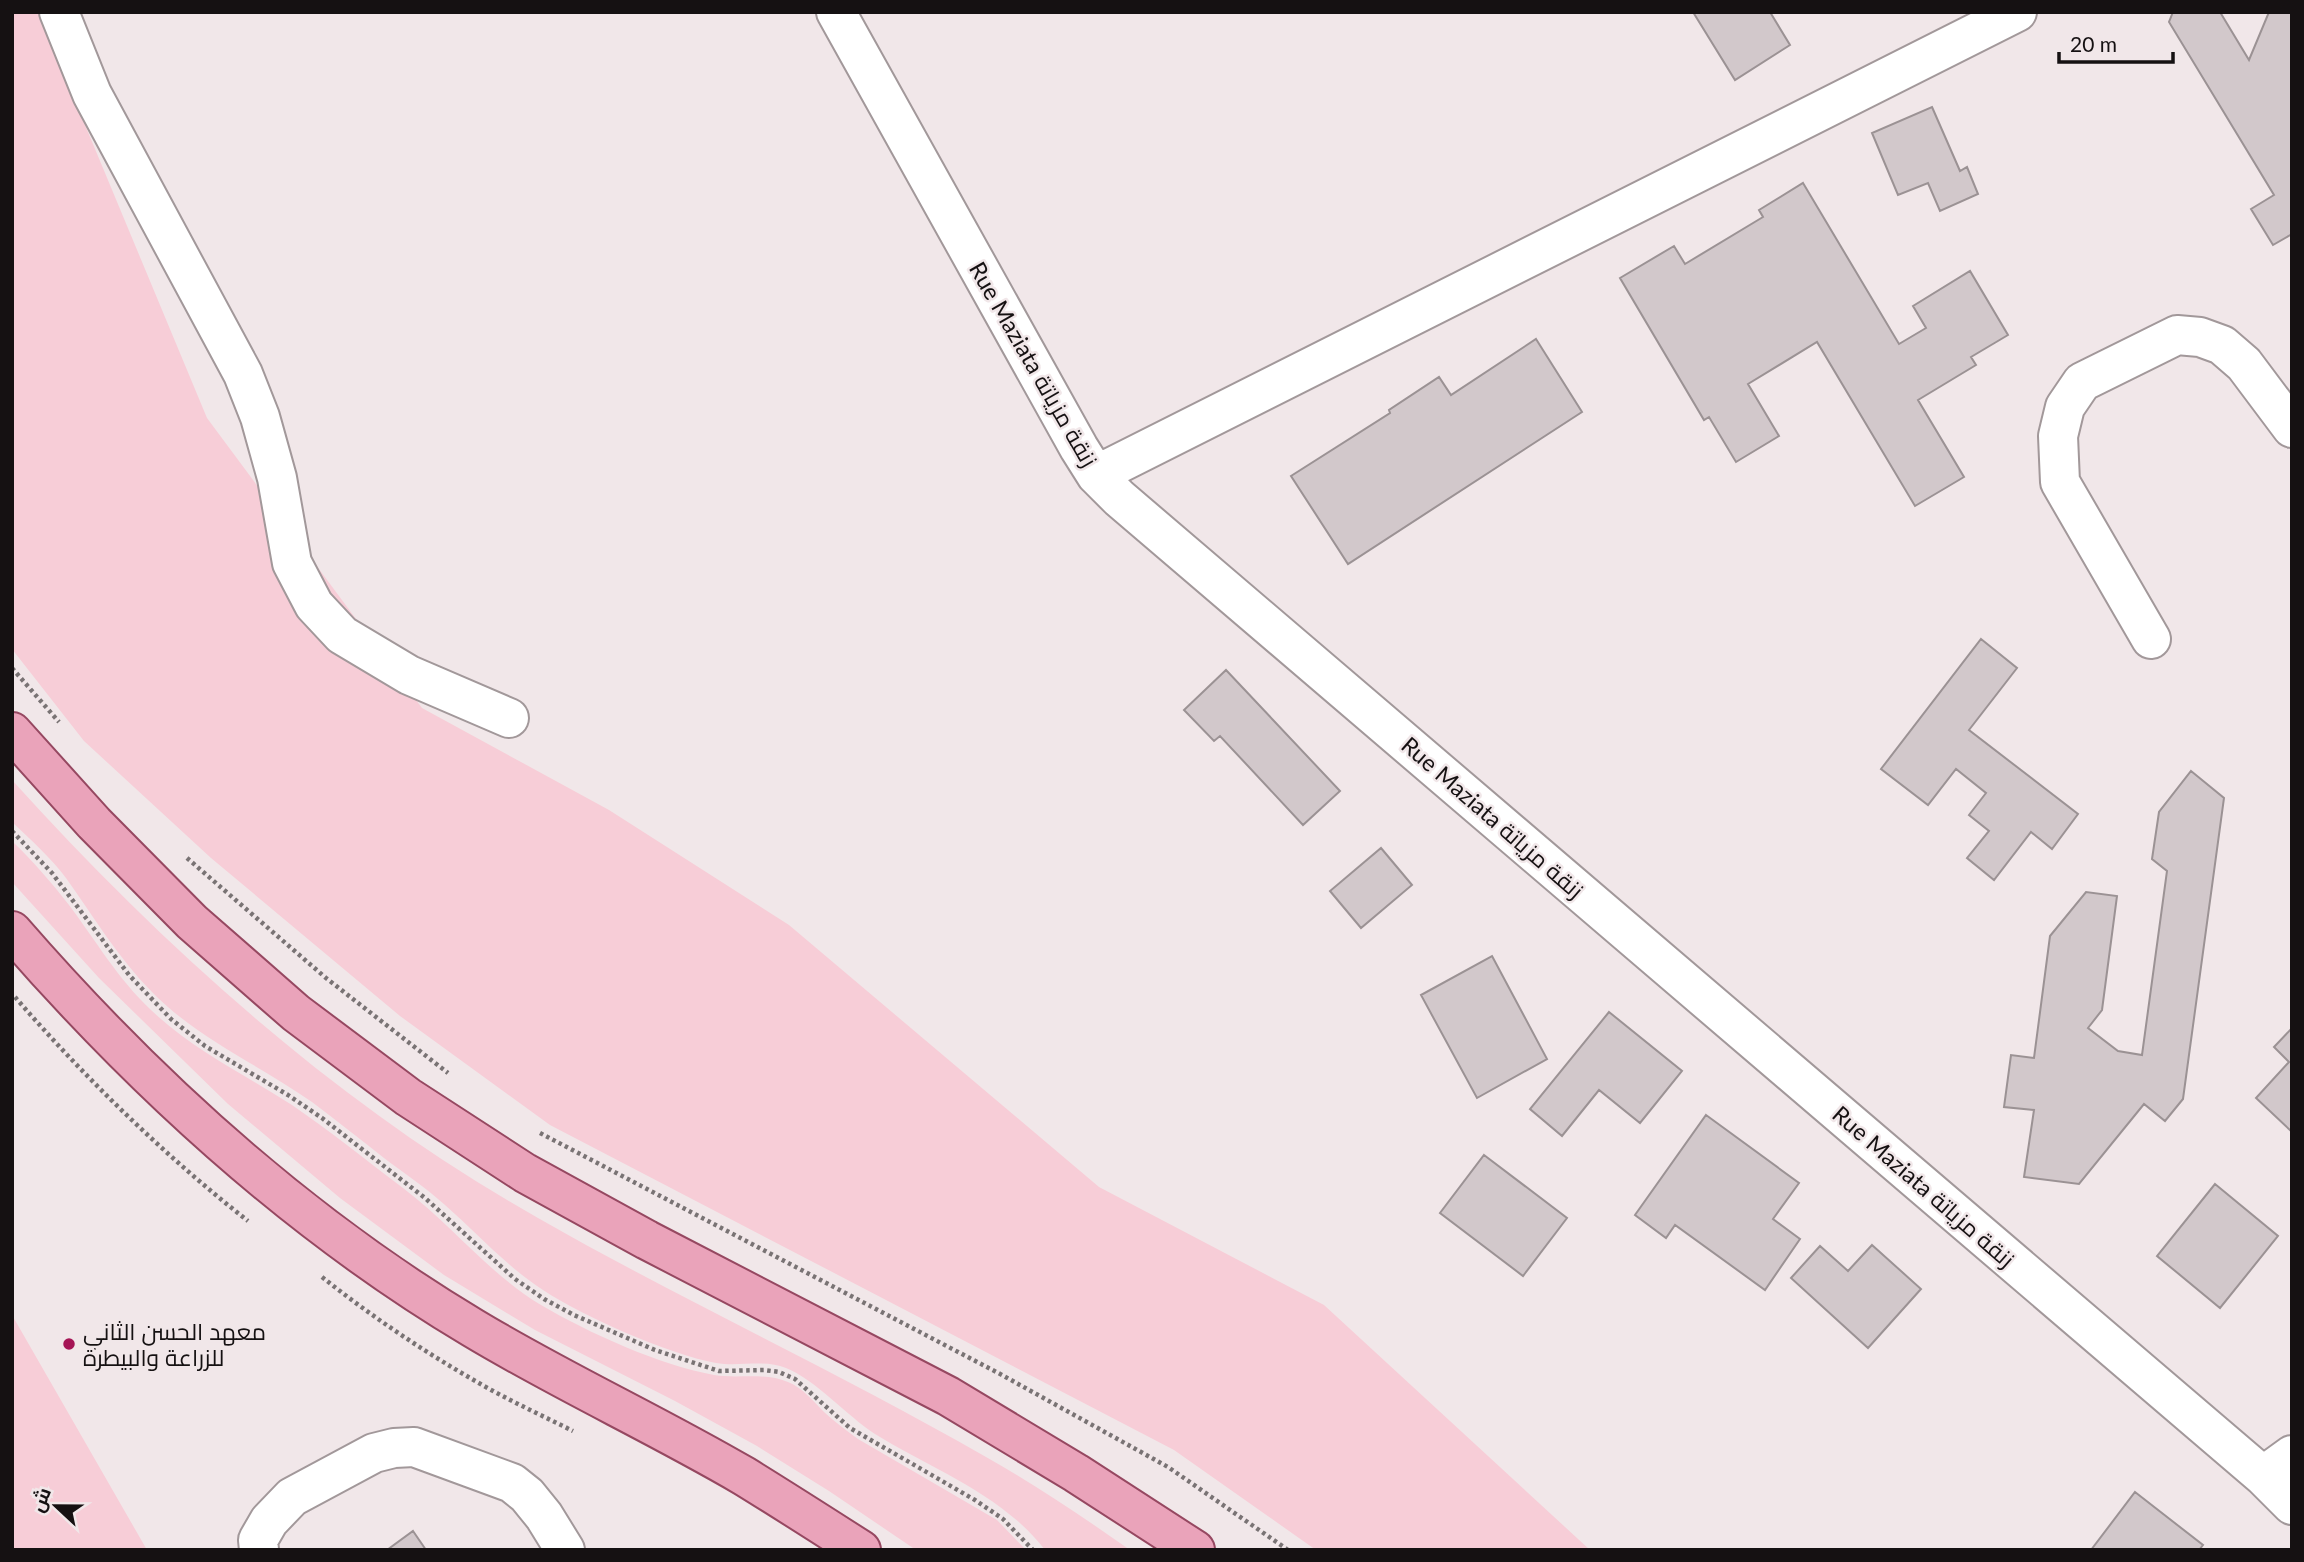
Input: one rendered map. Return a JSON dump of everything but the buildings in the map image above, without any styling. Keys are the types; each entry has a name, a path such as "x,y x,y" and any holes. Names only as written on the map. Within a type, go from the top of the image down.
{"main road":[{"path":"12,732 94,823 192,922 296,1013 408,1097 537,1180 948,1396 1076,1473 1195,1550"},
{"path":"12,931 71,999 144,1073 220,1144 301,1210 385,1271 472,1328 743,1475 861,1550"}],"street":[{"path":"59,12 92,94 243,374 260,417 277,478 292,563 314,605 342,635 409,675 509,718"},
{"name":"Rue Maziata زنقة مزياتة","path":"836,12 1096,475 1119,498 2277,1465 2292,1505"},
{"path":"1096,475 2017,12"},
{"path":"2151,639 2060,482 2058,436 2065,407 2070,399 2082,382 2177,335 2200,337 2222,345 2244,364 2292,428"},
{"path":"259,1550 258,1540 269,1521 292,1497 374,1453 414,1447 512,1483 527,1495 544,1516 565,1550"}],"path":[{"path":"12,668 68,732"},
{"path":"12,831 67,891 129,975 171,1019 205,1046 322,1118 425,1198 507,1273 544,1299 615,1334 695,1364 727,1371 779,1372 795,1379 850,1428 975,1500 1003,1520 1033,1550"},
{"path":"184,855 326,978 450,1075"},
{"path":"537,1131 1002,1375 1168,1467 1287,1550"}],"shaded area":[{"path":"12,12 38,12 207,418 422,708 609,810 789,925 1099,1187 1324,1305 1590,1550 1316,1550 1174,1450 550,1125 400,1016 211,858 84,741 12,649"},
{"path":"12,780 70,843 193,963 257,1020 393,1126 464,1174 593,1249 875,1396 1005,1468 1130,1550 1045,1550 1028,1531 988,1498 875,1434 820,1389 786,1368 778,1365 716,1363 674,1352 603,1323 543,1290 504,1260 430,1193 321,1109 189,1024 152,992 117,951 60,871 12,822"},
{"path":"12,841 62,896 128,986 151,1010 201,1049 292,1105 334,1135 421,1202 522,1293 602,1337 671,1364 714,1375 770,1377 793,1385 858,1439 997,1520 1026,1550 916,1550 757,1446 535,1330 444,1275 340,1198 228,1104 99,978 12,882"},
{"path":"12,1315 147,1550 12,1550"}],"place":[{"name":"معهد الحسن الثاني للزراعة والبيطرة","path":"69,1344"}]}
